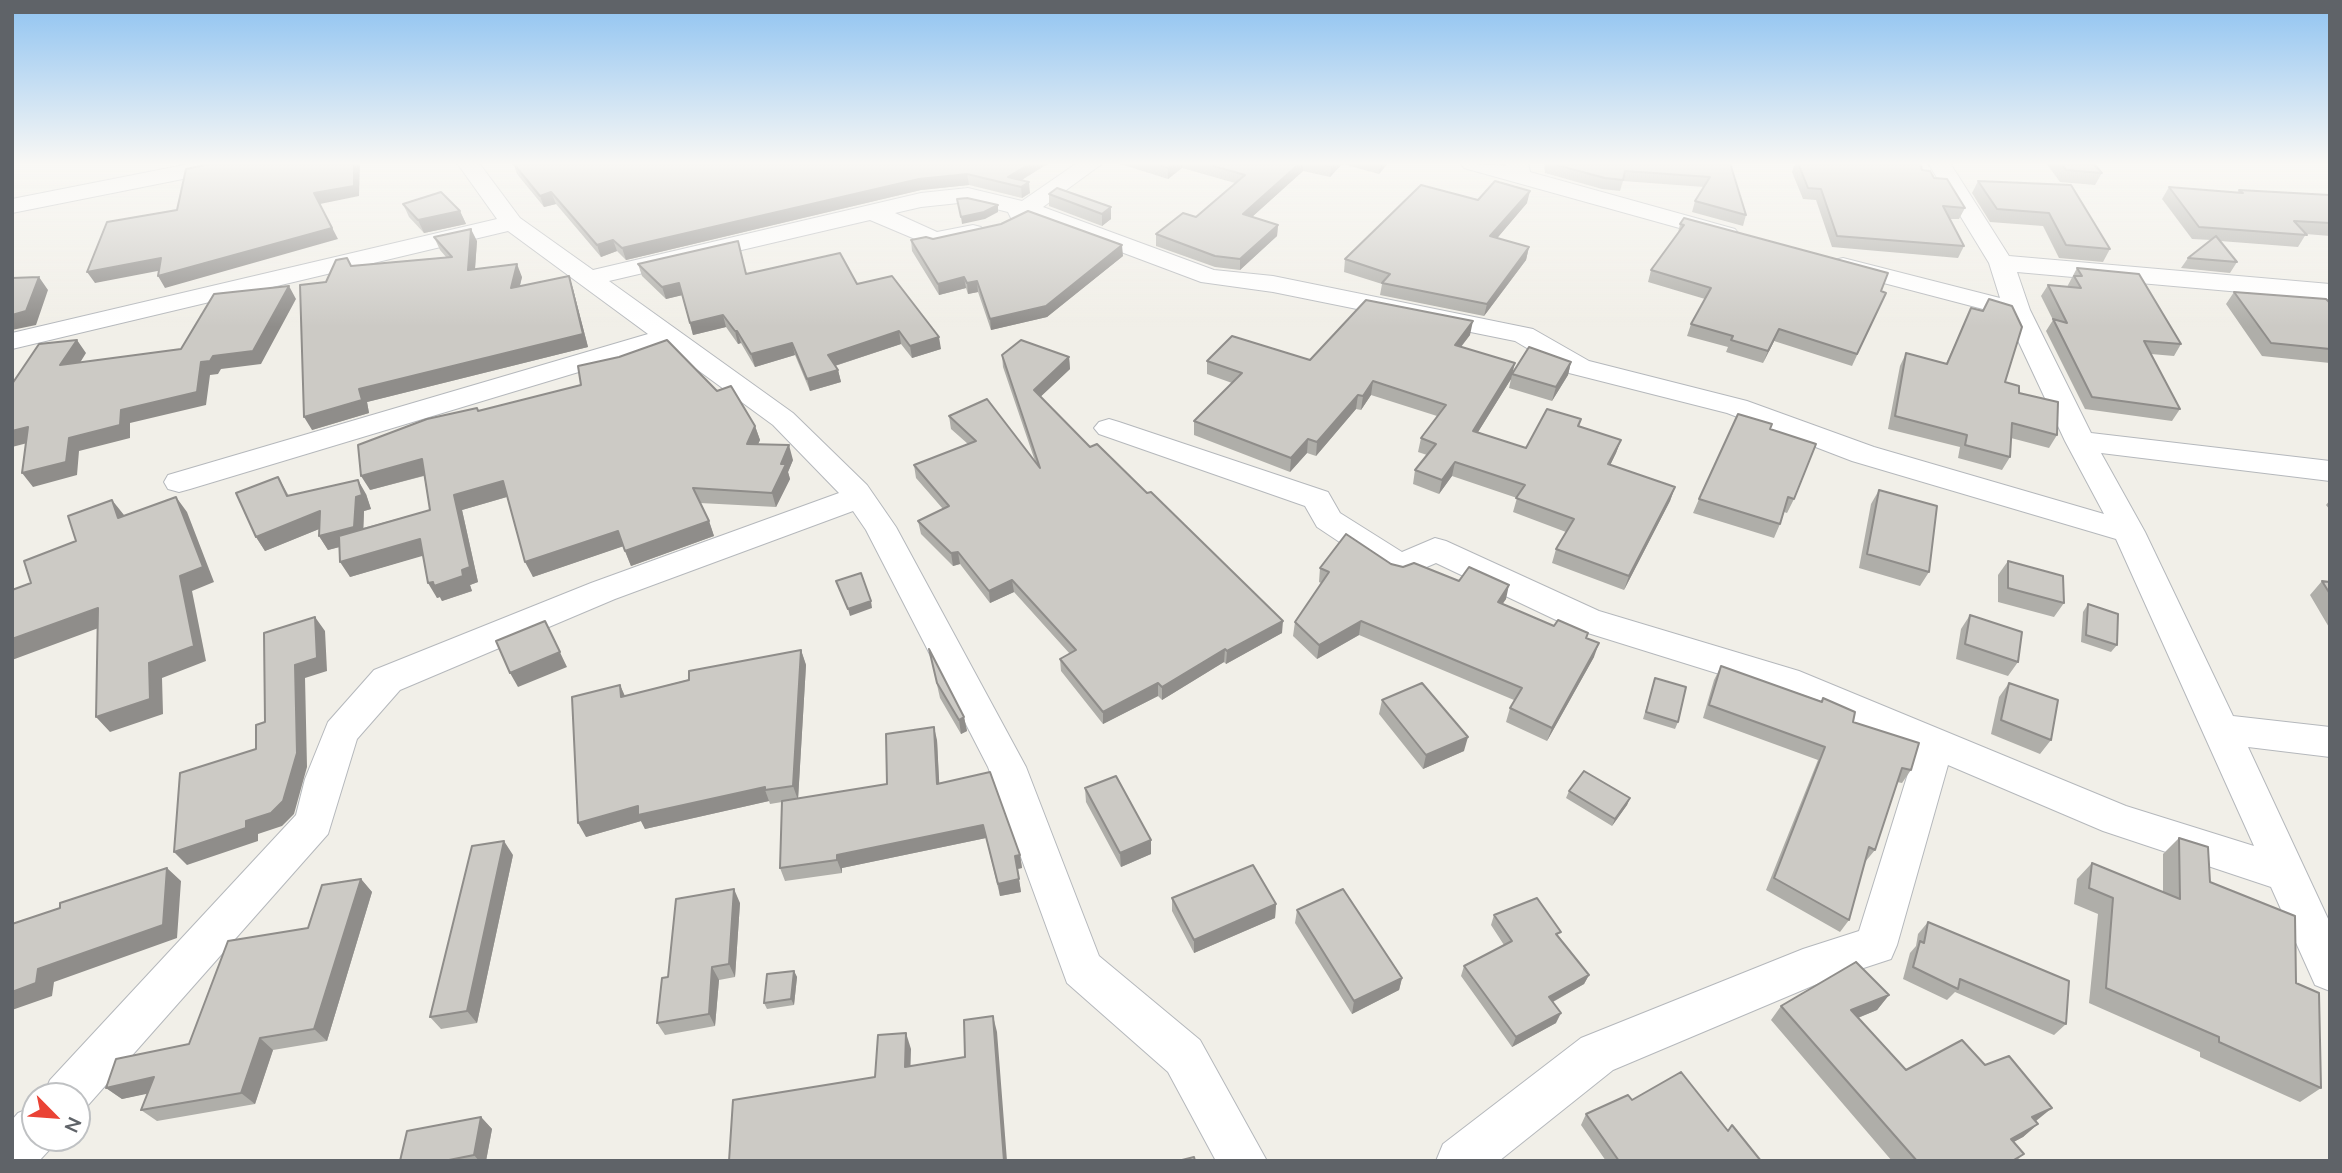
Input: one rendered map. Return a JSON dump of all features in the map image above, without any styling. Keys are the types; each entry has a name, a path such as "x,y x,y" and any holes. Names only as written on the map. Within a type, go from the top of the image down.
{"street":[{"path":"509,218 512,223 783,419 821,454 859,496 880,527 1007,767 1082,969 1184,1056 1243,1161"},
{"path":"589,278 848,218"},
{"path":"886,218 934,240 994,227 1011,218"},
{"path":"1051,218 1210,277 1273,284 1524,335 1579,367 1737,407 1863,454 2129,532"},
{"path":"1675,218 1745,239"},
{"path":"1973,218 2001,263 2017,310 2080,441 2129,532 2330,971"},
{"path":"12,341 512,223"},
{"path":"1823,259 2017,310"},
{"path":"2001,263 2330,292"},
{"path":"179,482 671,337"},
{"path":"1109,428 1317,499 1328,520 1401,567 1435,549 1587,620 1786,681 2117,819 2287,874"},
{"path":"2080,441 2330,471"},
{"path":"79,1082 314,822 324,779 341,732 387,680 603,591 859,496"},
{"path":"2221,729 2330,742"},
{"path":"1460,1161 1598,1054 1818,963 1876,946 1935,745"}],"building":[{"path":"132,218 327,218 332,228 158,276 161,258 87,272 107,222"},
{"path":"573,218 752,218 622,248 613,240 597,245"},
{"path":"1014,218 1047,218 1122,245 1046,306 990,319 977,281 967,283 964,277 938,284 911,240 926,237 933,239 1001,224"},
{"path":"1177,218 1255,218 1278,225 1240,259 1215,256 1156,234"},
{"path":"1387,218 1506,218 1490,236 1529,247 1487,304 1382,283 1390,274 1345,259"},
{"path":"1684,218 1888,273 1881,291 1886,293 1857,354 1779,329 1768,351 1731,340 1733,336 1691,324 1711,288 1651,270 1684,225 1680,224"},
{"path":"1831,218 1949,218 1964,246 1837,236"},
{"path":"2052,218 2091,218 2110,249 2066,245"},
{"path":"2192,218 2330,218 2330,223 2294,221 2307,235 2199,227"},
{"path":"471,229 468,270 517,264 511,288 569,276 583,334 359,389 362,400 304,417 300,285 326,282 336,260 347,258 351,266 452,257 434,237"},
{"path":"2216,236 2237,262 2188,258"},
{"path":"738,241 746,274 840,253 857,284 892,276 939,337 910,346 899,331 828,355 838,370 807,379 792,343 751,354 723,315 690,323 679,283 662,287 638,264"},
{"path":"2077,268 2139,274 2181,344 2144,341 2180,409 2092,397 2053,319 2067,323 2048,285 2081,288 2074,276 2082,276"},
{"path":"39,277 26,311 12,315 12,278"},
{"path":"289,286 253,351 213,356 210,361 201,362 197,392 121,410 120,425 69,438 66,462 22,473 28,427 12,431 12,384 39,344 77,340 60,365 181,349 214,294"},
{"path":"2234,292 2326,299 2330,303 2330,349 2271,343"},
{"path":"1989,299 2012,306 2022,327 2005,382 2019,386 2019,393 2058,402 2057,435 2012,423 2010,457 1965,445 1967,435 1895,416 1906,353 1947,364 1971,308 1983,311"},
{"path":"1366,300 1473,321 1455,345 1515,363 1473,431 1526,448 1547,409 1581,419 1578,426 1621,440 1608,464 1675,487 1629,576 1556,549 1574,519 1516,498 1525,485 1455,462 1442,480 1415,470 1436,444 1421,438 1446,405 1373,381 1363,396 1358,395 1317,442 1308,439 1291,458 1194,421 1242,373 1207,361 1232,336 1310,360"},
{"path":"667,340 717,391 731,386 755,426 747,444 789,445 781,464 786,464 772,493 693,488 709,521 625,551 618,531 525,562 503,481 454,495 470,567 462,570 463,576 434,586 433,582 428,583 420,539 340,562 339,536 430,510 422,459 361,476 358,445 427,419 477,408 478,411 581,385 578,366 619,357"},
{"path":"1021,340 1069,357 1034,390 1090,447 1097,444 1147,493 1151,492 1283,621 1227,651 1225,649 1162,687 1158,683 1103,712 1060,659 1076,650 1012,580 989,591 958,552 951,553 918,521 949,506 914,465 976,441 949,416 987,399 1040,468 1002,355"},
{"path":"1529,347 1571,362 1556,387 1512,374"},
{"path":"1738,414 1772,424 1770,429 1816,444 1794,499 1788,497 1780,524 1699,499"},
{"path":"278,477 287,496 358,480 362,495 356,497 354,527 319,536 320,511 256,537 236,493"},
{"path":"1879,490 1937,506 1929,572 1867,554"},
{"path":"176,497 203,567 180,576 194,646 149,663 150,699 96,717 98,608 12,639 12,590 31,583 24,561 76,541 68,516 112,500 118,518"},
{"path":"1346,534 1391,564 1403,567 1414,563 1459,581 1469,567 1509,585 1498,602 1554,626 1558,620 1588,633 1586,638 1599,643 1552,728 1510,708 1522,688 1361,621 1319,645 1295,622 1329,572 1320,568"},
{"path":"2008,561 2063,576 2064,603 2008,588"},
{"path":"861,573 871,601 848,609 836,581"},
{"path":"2322,581 2330,582 2330,594"},
{"path":"2088,604 2118,614 2117,645 2086,635"},
{"path":"1970,615 2022,632 2018,662 1965,644"},
{"path":"315,617 317,658 295,665 297,753 283,801 271,813 246,821 246,828 174,852 180,773 256,749 256,725 265,722 264,633"},
{"path":"545,621 560,652 510,673 496,641"},
{"path":"929,649 964,717 959,720 937,683"},
{"path":"801,650 793,786 765,790 765,787 638,815 638,806 578,823 572,697 620,685 621,697 689,680 689,671"},
{"path":"1721,666 1822,702 1823,698 1855,712 1853,722 1919,743 1911,770 1902,768 1875,850 1869,847 1849,920 1774,878 1825,747 1709,705"},
{"path":"1655,678 1686,687 1678,722 1646,712"},
{"path":"1422,683 1468,737 1426,755 1382,700"},
{"path":"2009,683 2058,700 2051,740 2001,720"},
{"path":"934,727 937,784 990,772 1020,855 1015,856 1019,879 998,884 983,825 837,855 837,860 780,868 782,801 887,784 886,734"},
{"path":"1584,771 1630,798 1615,819 1569,791"},
{"path":"1116,776 1151,840 1120,853 1085,788"},
{"path":"2179,838 2208,847 2210,882 2295,916 2296,983 2319,993 2321,1088 2219,1042 2219,1037 2106,988 2113,898 2089,888 2092,863 2180,899"},
{"path":"504,841 467,1011 430,1017 472,846"},
{"path":"1253,865 1276,904 1194,940 1172,898"},
{"path":"167,868 163,925 38,969 36,983 12,992 12,924 60,908 60,903"},
{"path":"361,879 314,1029 260,1038 241,1093 141,1110 154,1077 106,1088 116,1059 189,1044 228,941 308,928 322,885"},
{"path":"734,889 729,964 712,967 709,1014 657,1023 662,978 668,977 676,899"},
{"path":"1343,889 1402,978 1354,1001 1297,910"},
{"path":"1537,898 1561,932 1556,934 1589,975 1549,997 1561,1013 1516,1037 1464,966 1512,941 1494,915"},
{"path":"1928,922 2069,981 2066,1024 1960,979 1958,989 1913,967 1920,941 1924,943"},
{"path":"1856,962 1889,995 1851,1010 1906,1070 1962,1040 1985,1065 2009,1056 2052,1108 2032,1117 2038,1124 2011,1139 2024,1154 2012,1161 1917,1161 1781,1006"},
{"path":"794,971 791,999 764,1003 767,974"},
{"path":"993,1016 1004,1161 729,1161 733,1100 875,1077 878,1035 906,1033 905,1067 965,1057 964,1020"},
{"path":"1681,1072 1728,1131 1732,1125 1761,1161 1619,1161 1586,1114 1628,1095 1632,1100"},
{"path":"481,1117 474,1155 444,1161 400,1161 407,1131"},
{"path":"1194,1157 1195,1161 1178,1161"}]}
